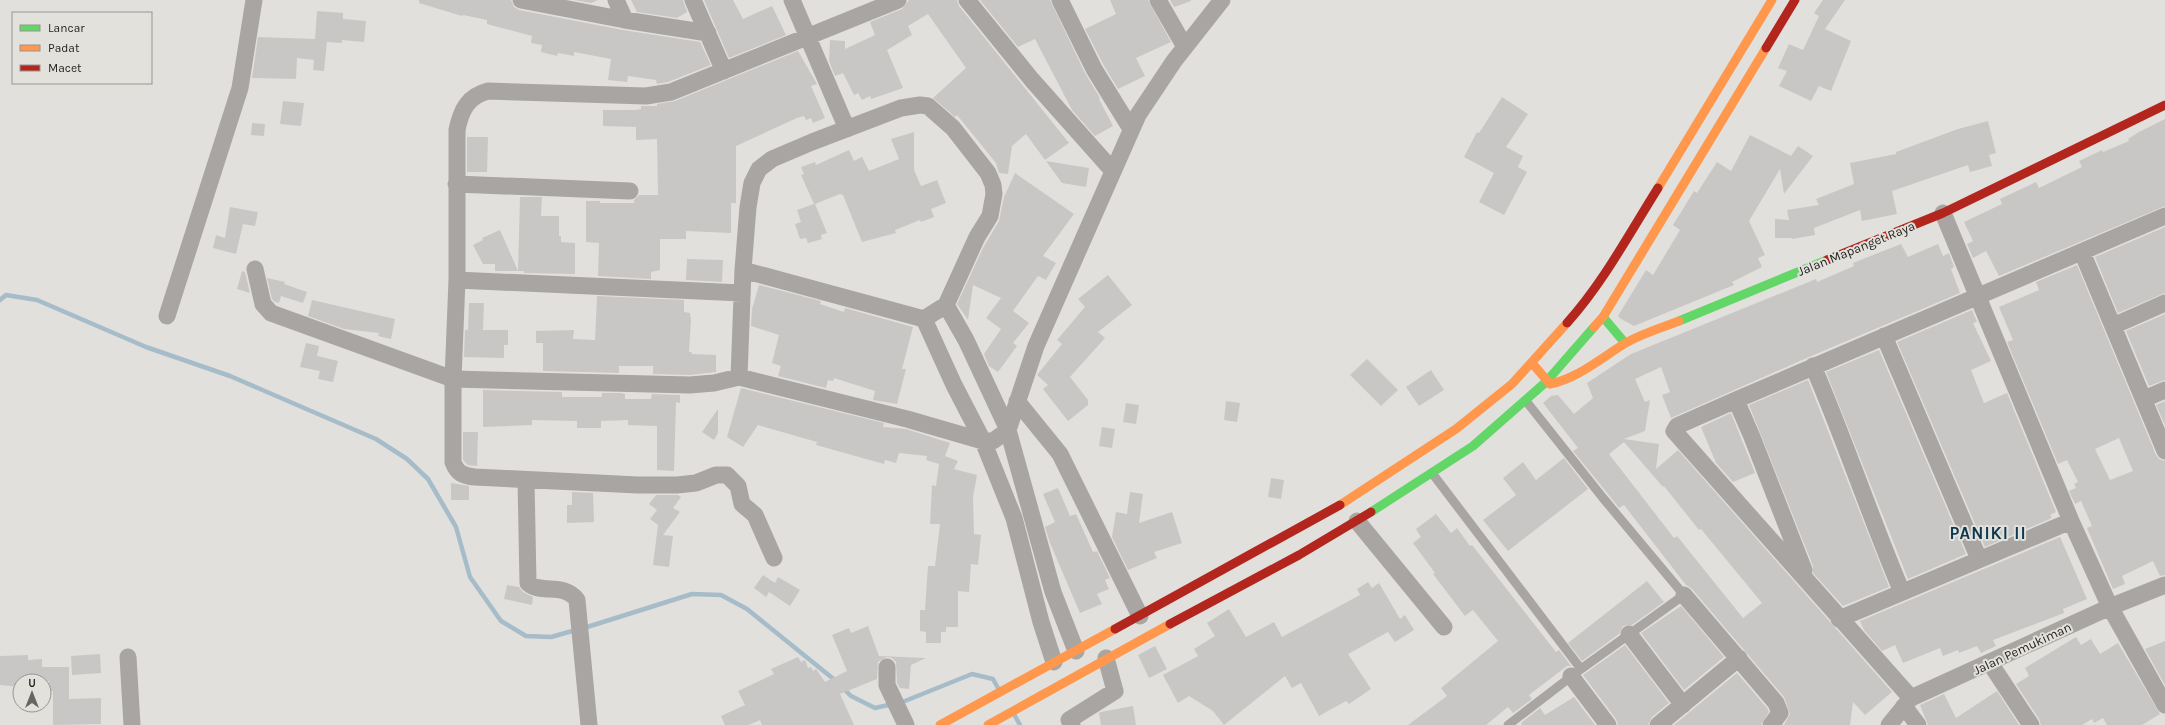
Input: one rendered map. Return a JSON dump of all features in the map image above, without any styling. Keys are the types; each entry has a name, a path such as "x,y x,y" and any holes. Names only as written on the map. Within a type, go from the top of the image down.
{"main road":[{"path":"989,724 1106,658 1299,555 1357,521 1473,446 1519,393 1532,363 1582,306 1612,263 1772,0"},
{"path":"940,725 1352,500 1456,429 1519,393 1546,382 1603,317 1795,0"},
{"name":"Jalan Mapanget Raya","path":"1546,382 1552,384 1561,381 1593,364 1625,343 1942,213 2165,105"},
{"path":"1603,317 1625,343"},
{"path":"1532,363 1546,382"}],"street":[{"path":"167,316 240,88 254,0"},
{"path":"521,0 625,20 708,33"},
{"path":"616,0 625,20"},
{"path":"693,0 724,71"},
{"path":"792,0 847,129"},
{"path":"967,0 1032,80 1112,171"},
{"path":"1060,0 1094,69 1131,129"},
{"path":"1158,0 1185,47"},
{"path":"255,268 263,304 270,313 453,379 690,385 714,384 739,377 907,419 983,441 997,439 1008,430 1036,346 1131,129 1152,92 1222,0"},
{"path":"774,558 755,515 742,504 738,486 727,475 716,475 696,483 677,485 526,480 466,476 455,468 453,448 453,379 457,280 457,130 460,114 472,97 488,91 646,96 684,88 894,1"},
{"path":"739,377 743,270 750,189 759,169 772,158 901,108 920,105 928,106 953,128 988,173 993,185 994,202 991,210 946,305 924,319 743,270"},
{"path":"456,184 630,191"},
{"path":"1942,213 2071,521 2110,607 2165,705"},
{"path":"1918,725 1908,702 1808,580 1674,432 1677,426 1813,366 1978,297 2165,216"},
{"path":"2082,252 2165,451"},
{"path":"457,280 742,292"},
{"path":"2113,326 2165,303"},
{"path":"946,305 966,340 1008,430 1053,592 1076,651"},
{"path":"924,319 954,385 983,441 1014,518 1041,622 1049,665"},
{"path":"1884,336 1979,559"},
{"path":"1813,366 1840,431 1863,497 1902,592"},
{"path":"2144,399 2165,390"},
{"path":"1736,400 1808,580"},
{"path":"1017,401 1060,454 1140,616"},
{"path":"526,480 528,583 536,587 562,589 574,595 577,600 580,618 589,725"},
{"path":"1357,521 1444,627"},
{"path":"1839,619 2071,521"},
{"name":"Jalan Pemukiman","path":"1889,725 1908,702 2110,607 2165,585"},
{"path":"1684,595 1776,702 1780,713 1775,722 1771,725"},
{"path":"1629,634 1683,705"},
{"path":"128,657 132,725"},
{"path":"1072,725 1069,720 1115,690 1106,658"},
{"path":"1658,725 1739,658"},
{"path":"1990,663 2031,725"},
{"path":"888,667 888,685 904,720"},
{"path":"1576,672 1608,725"}],"lane":[{"path":"1508,725 1576,672 1684,595 1603,498 1519,393"},
{"path":"1432,473 1576,672"}],"building":[{"path":"419,0 511,0 514,7 519,10 623,30 700,42 711,65 668,82 657,84 656,80 628,76 627,82 608,80 611,59 574,52 574,56 558,53 557,56 541,52 542,45 531,43 532,36 487,24 487,20 462,16 419,3"},
{"path":"574,0 598,0 591,3"},
{"path":"631,0 683,0 687,12 677,18 637,12"},
{"path":"704,0 733,0 743,19 772,6 786,35 729,58"},
{"path":"909,0 957,0 959,6 1069,143 1045,160 1026,134 1012,146 1008,174 999,173 996,163 957,115 955,117 933,98 966,68 928,14 908,26 912,35 887,50 903,88 871,99 870,96 862,100 858,93 854,95 843,73 835,76 829,61 830,40 845,41 845,49 875,35 870,22 902,9"},
{"path":"980,0 1050,0 1085,73 1100,98 1099,99 1113,126 1095,136 1072,110 1035,39 1018,47"},
{"path":"1110,0 1148,0 1171,42 1136,58 1145,76 1118,89 1085,29 1116,14"},
{"path":"1170,0 1191,0 1191,1 1174,7"},
{"path":"1823,0 1845,0 1825,29 1851,41 1831,91 1819,86 1811,101 1779,86 1787,71 1778,68 1789,44 1803,50 1819,16 1814,13"},
{"path":"317,11 343,13 343,19 366,21 364,42 342,40 342,43 327,42 324,71 313,70 314,60 297,58 296,79 252,78 258,37 315,39"},
{"path":"798,51 817,84 811,86 825,118 813,123 811,118 806,120 804,116 797,118 736,146 736,203 731,203 731,233 686,231 686,239 660,239 660,270 651,272 651,279 598,276 599,243 586,242 586,201 600,201 600,203 634,203 634,200 639,195 658,195 657,139 636,140 636,127 603,126 603,110 636,110 641,109 641,106 657,106 657,104 675,101"},
{"path":"1502,97 1528,114 1506,147 1523,156 1518,167 1527,172 1504,215 1479,202 1494,173 1464,157 1477,132 1479,133"},
{"path":"283,101 304,103 301,126 280,124"},
{"path":"2165,119 2165,206 1999,276 1986,251 1973,258 1967,244 1973,241 1964,222 2002,204 2000,199 2036,182 2039,188 2082,167 2079,161 2102,150 2103,152 2129,141 2128,139 2139,132"},
{"path":"1988,121 1996,153 1989,155 1992,166 1970,172 1968,165 1892,191 1897,214 1862,221 1860,210 1814,228 1815,235 1792,239 1775,238 1775,219 1789,220 1787,210 1819,205 1816,199 1854,184 1850,163 1896,154 1896,152 1958,129"},
{"path":"252,123 265,124 264,136 251,135"},
{"path":"914,132 914,170 921,186 937,180 946,203 931,209 934,217 921,222 920,220 895,230 896,233 862,242 843,195 840,194 815,204 827,233 821,235 822,239 808,243 806,238 800,239 795,224 801,222 797,210 814,204 801,175 804,174 801,167 815,162 816,165 849,150 854,161 862,157 869,171 899,159 891,139"},
{"path":"1750,135 1791,156 1798,146 1813,156 1784,194 1780,169 1749,221 1765,255 1758,258 1762,267 1732,282 1734,285 1634,326 1621,319 1618,316 1646,270 1653,275 1680,230 1673,225 1694,191 1697,193 1717,162 1731,171"},
{"path":"467,137 488,137 487,172 467,172"},
{"path":"1046,161 1089,168 1086,187 1062,183"},
{"path":"1015,173 1074,214 1043,256 1056,263 1046,280 1038,276 1013,311 1029,323 1013,343 1017,346 998,372 989,366 984,354 1001,329 986,318 1001,298 973,285 968,320 957,304 983,248 999,221 1004,197"},
{"path":"520,197 542,197 541,216 559,216 559,236 561,236 561,242 575,243 575,274 524,273 524,271 518,271"},
{"path":"230,207 258,212 255,226 243,224 236,254 213,248 216,235 225,238"},
{"path":"2165,227 2165,293 2118,313 2095,257"},
{"path":"500,230 518,271 495,271 495,264 483,264 473,245 483,240 482,238"},
{"path":"1901,244 1908,257 1938,244 1943,256 1949,253 1954,267 1951,269 1960,293 1809,357 1671,418 1662,395 1670,392 1661,367 1635,379 1645,402 1650,400 1645,431 1624,439 1659,444 1656,469 1678,450 1892,692 1865,715 1853,702 1850,725 1784,725 1790,714 1784,697 1692,589 1686,585 1624,505 1619,508 1573,451 1578,448 1543,403 1551,396 1558,395 1574,414 1593,398 1587,383 1631,354 1816,279 1817,282 1854,266 1853,263","holes":["1624,442 1663,487 1664,486 1699,530 1701,529 1762,603 1743,618 1677,536 1674,538 1609,454"]},
{"path":"687,259 723,260 722,282 686,280"},
{"path":"2077,265 2156,455 2159,459 2165,461 2165,575 2160,576 2153,561 2122,576 2125,584 2113,589 2087,528 2092,526 2081,501 2075,504 2069,491 2076,488 2074,484 2078,482 2067,460 2058,464 2007,342 2013,340 1999,307 2039,290 2036,282","holes":["2119,438 2133,471 2110,480 2095,449"]},
{"path":"242,271 245,272 250,293 237,289"},
{"path":"1108,275 1132,305 1098,332 1105,338 1070,377 1088,400 1088,405 1068,421 1043,389 1048,385 1037,375 1062,344 1057,340 1085,307 1078,299"},
{"path":"267,278 285,282 284,284 307,292 303,303 281,296 279,303 275,302 272,299"},
{"path":"759,285 821,301 820,304 844,312 845,308 913,327 902,369 906,369 897,404 873,400 875,391 834,378 833,381 828,380 826,388 778,376 781,366 772,363 779,335 751,326 752,309"},
{"path":"597,296 684,300 684,312 690,313 691,320 689,352 692,352 691,354 716,355 716,372 690,375 653,374 653,366 619,366 619,373 543,371 543,343 536,343 536,331 574,330 573,339 595,340"},
{"path":"312,300 395,319 391,339 378,336 379,333 344,329 308,316"},
{"path":"469,303 484,303 483,330 508,330 508,345 504,345 504,358 464,357 465,330 468,330"},
{"path":"1972,310 1977,322 1973,323 1991,361 1971,370 1984,403 2007,393 2056,512 2050,515 2052,518 1985,547 1897,342"},
{"path":"2165,314 2165,380 2149,386 2126,331"},
{"path":"306,343 319,346 317,356 338,361 333,382 318,379 320,371 300,367"},
{"path":"1879,350 1966,554 1908,579 1826,372"},
{"path":"1367,359 1398,390 1381,406 1350,375"},
{"path":"1431,370 1444,390 1419,406 1406,387"},
{"path":"1808,380 1889,587 1843,606 1813,573 1813,566 1749,405"},
{"path":"741,388 884,423 883,427 906,429 950,443 945,456 958,461 954,469 977,475 973,497 974,534 981,535 978,565 971,564 969,592 958,591 958,627 946,627 946,632 941,632 941,643 926,643 926,632 920,631 920,610 925,610 928,566 935,566 940,524 930,524 932,485 936,486 939,464 926,460 927,456 899,453 896,463 885,460 884,464 816,445 817,442 758,425 743,447 727,437"},
{"path":"483,390 562,392 562,397 602,397 602,393 620,393 625,394 625,399 651,399 652,394 680,395 680,403 676,402 674,471 657,470 657,426 628,425 628,420 601,421 601,428 577,428 577,421 532,420 532,425 483,427"},
{"path":"1226,401 1240,403 1237,422 1224,420"},
{"path":"2165,401 2165,425 2156,405"},
{"path":"1126,403 1139,405 1136,424 1123,422"},
{"path":"718,409 718,433 714,440 702,432"},
{"path":"1731,413 1755,473 1733,482 1716,463 1701,427"},
{"path":"1102,427 1115,429 1112,448 1099,446"},
{"path":"463,432 478,432 477,466 468,465 463,460"},
{"path":"1564,458 1588,489 1508,551 1483,520 1516,495 1503,478 1523,462 1536,480"},
{"path":"1271,478 1284,480 1281,499 1268,497"},
{"path":"451,483 469,486 469,500 451,500"},
{"path":"1058,488 1070,516 1076,514 1093,552 1097,551 1110,578 1105,580 1109,589 1097,594 1102,604 1080,613 1050,543 1045,527 1055,522 1043,494"},
{"path":"572,492 593,493 594,522 567,523 567,505 572,505"},
{"path":"1130,492 1143,494 1139,523 1172,512 1182,543 1154,552 1157,558 1128,570 1112,537 1116,512 1127,514"},
{"path":"656,495 678,495 681,497 673,508 680,512 663,535 673,536 669,567 653,565 658,525 650,519 657,510 649,504"},
{"path":"1436,514 1451,533 1457,528 1556,652 1559,650 1571,666 1567,666 1529,695 1532,699 1513,713 1508,707 1486,725 1408,725 1447,696 1441,688 1498,641 1473,610 1465,616 1433,574 1435,573 1413,543 1421,537 1416,529"},
{"path":"2060,537 2087,599 2063,609 2064,613 1993,640 1996,646 1981,653 1977,646 1959,653 1958,650 1943,656 1940,648 1903,663 1895,645 1882,651 1864,630 1860,621"},
{"path":"763,575 775,583 778,577 800,590 790,606 769,592 766,597 754,588"},
{"path":"1647,581 1664,602 1632,625 1623,626 1619,634 1582,661 1568,643"},
{"path":"1368,582 1372,588 1379,583 1400,619 1405,615 1414,630 1395,642 1388,632 1348,654 1371,689 1349,704 1346,701 1319,716 1301,683 1292,688 1285,676 1224,725 1213,711 1189,696 1178,703 1163,675 1198,656 1194,649 1215,636 1207,623 1229,609 1246,637 1274,622 1282,637 1360,595 1357,589"},
{"path":"507,585 519,587 523,592 533,597 532,605 504,599"},
{"path":"1681,606 1724,657 1684,690 1641,633"},
{"path":"868,626 879,656 926,658 911,665 909,689 900,688 897,683 896,662 892,658 887,657 878,662 877,679 840,694 854,725 762,725 760,720 749,725 725,725 721,716 745,705 738,691 774,674 771,669 798,657 801,662 805,660 808,668 811,667 813,671 816,669 825,682 847,671 832,635 849,628 851,633"},
{"path":"2076,637 2081,645 2091,639 2100,654 2118,643 2160,714 2142,725 2107,725 2103,718 2094,723 2092,719 2082,725 2041,725 2039,719 2016,684 2029,676 2025,668"},
{"path":"2165,641 2165,685 2145,649"},
{"path":"1625,645 1669,703 1652,717 1648,725 1618,725 1616,719 1583,675"},
{"path":"1155,646 1167,669 1149,678 1138,655"},
{"path":"100,654 101,673 72,675 71,656"},
{"path":"28,655 28,660 42,659 42,667 69,667 69,699 101,698 101,724 53,725 52,673 12,673 12,686 0,685 0,656"},
{"path":"1737,673 1769,712 1761,725 1674,725"},
{"path":"1997,691 2019,725 1928,725 1920,705 1944,694 1956,718"},
{"path":"1574,697 1595,725 1522,725 1521,723 1540,708 1545,715"},
{"path":"1133,706 1136,725 1101,725 1099,713"}],"waterway":[{"path":"0,300 6,295 37,300 146,347 230,376 376,439 407,459 428,479 456,527 470,577 501,621 526,636 551,637 576,630"},
{"path":"584,628 692,594 721,595 747,609 836,681"},
{"path":"900,703 972,674 993,679 998,688"},
{"path":"843,688 851,696 875,708 893,704"},
{"path":"1015,716 1020,725"}],"traffic: fast":[{"path":"1679,321 1827,260"},
{"path":"1603,317 1625,343"},
{"path":"1371,512 1473,446 1546,382 1594,327"}],"traffic: slow":[{"path":"1658,188 1772,0"},
{"path":"1594,327 1603,317 1766,48"},
{"path":"1532,363 1550,384 1579,373 1630,340 1679,321"},
{"path":"1340,505 1456,429 1512,384 1567,323"},
{"path":"988,725 1170,624"},
{"path":"940,725 1115,629"}],"traffic: jam":[{"path":"1766,48 1795,0"},
{"path":"1827,260 1943,213 2165,105"},
{"path":"1567,323 1604,275 1658,188"},
{"path":"1115,629 1340,505"},
{"path":"1170,624 1299,555 1371,512"}],"district":[{"name":"PANIKI II","path":"1988,533"}]}
